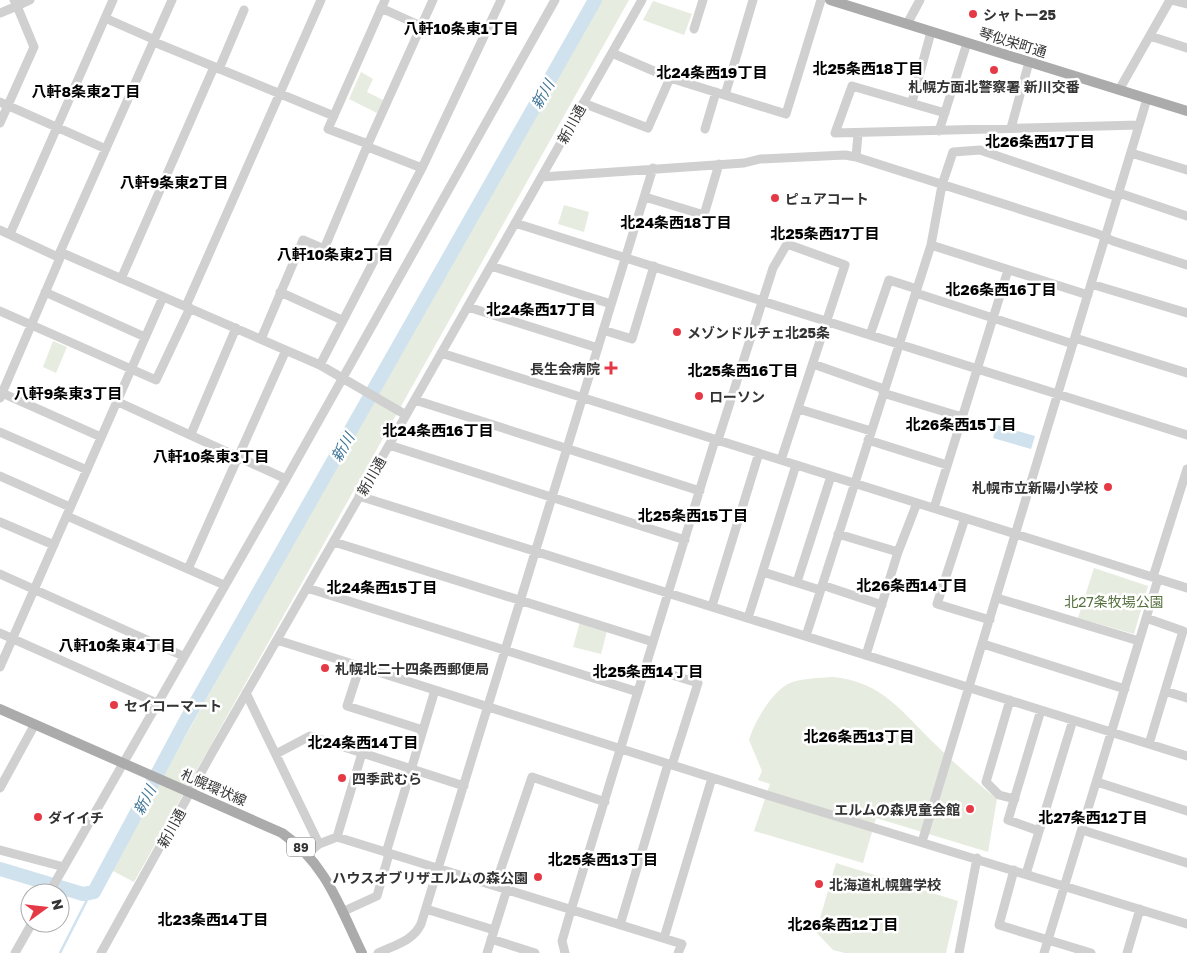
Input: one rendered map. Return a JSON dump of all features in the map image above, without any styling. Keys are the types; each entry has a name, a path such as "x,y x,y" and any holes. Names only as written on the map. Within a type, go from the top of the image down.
{"main road":[{"name":"琴似栄町通","path":"836,1 1187,111"},
{"name":"札幌環状線","path":"0,709 282,833 308,853 325,876 362,953"}],"street":[{"path":"0,13 15,3 30,0"},
{"path":"10,234 113,0"},
{"path":"101,437 1,394 106,148 172,0"},
{"path":"0,311 156,380 321,0"},
{"path":"261,338 303,240 324,249 432,0"},
{"path":"320,365 422,168 501,0"},
{"path":"55,883 286,479 555,0"},
{"name":"新川通","path":"101,953 246,693 642,0"},
{"path":"694,29 703,0"},
{"path":"705,129 720,94 754,0"},
{"path":"612,53 670,78 786,114 821,0"},
{"path":"906,24 920,0"},
{"path":"1120,90 1171,0 1187,4"},
{"path":"0,123 4,104 34,47 15,3"},
{"path":"421,26 383,4 328,129 422,168"},
{"path":"121,279 244,10"},
{"path":"106,18 216,68 334,116"},
{"path":"912,102 931,32"},
{"path":"1150,36 1187,48"},
{"path":"939,131 967,43"},
{"path":"1011,128 1029,62"},
{"path":"583,103 648,128 670,78"},
{"path":"945,113 852,86 835,133 858,134 1139,125"},
{"path":"922,842 1147,99"},
{"path":"4,104 106,148"},
{"path":"856,157 858,134"},
{"path":"806,636 931,245 942,185 953,152 980,150 1187,216"},
{"path":"1131,152 1187,170"},
{"path":"542,177 744,163 760,159 844,155 856,157 1187,265"},
{"path":"645,197 704,215 719,164"},
{"path":"378,953 417,933 426,909 653,168"},
{"path":"515,223 1187,436"},
{"path":"0,230 261,338 320,365 406,415"},
{"path":"565,953 562,941 668,592 773,268 787,244 845,265 782,460"},
{"path":"931,245 1088,296"},
{"path":"491,266 611,304"},
{"path":"604,330 632,339 654,266"},
{"path":"934,508 1008,270"},
{"path":"870,335 889,280 993,319 1187,373"},
{"path":"1092,284 1187,313"},
{"path":"45,292 144,337"},
{"path":"280,292 342,320"},
{"path":"0,667 163,296"},
{"path":"468,307 598,348"},
{"path":"191,434 236,328"},
{"path":"188,569 286,350"},
{"path":"441,353 1187,588"},
{"path":"813,364 962,418"},
{"path":"415,400 700,491"},
{"path":"116,401 286,479"},
{"path":"799,409 948,465"},
{"path":"0,432 86,470"},
{"path":"389,445 552,499 685,540"},
{"path":"712,606 759,453"},
{"path":"748,618 796,465"},
{"path":"1044,953 1146,618 1187,469"},
{"path":"0,476 224,585"},
{"path":"797,582 831,476"},
{"path":"359,496 536,550 1187,756"},
{"path":"866,655 898,552 917,503"},
{"path":"965,518 937,604 990,620"},
{"path":"0,522 54,545"},
{"path":"838,534 898,552"},
{"path":"334,542 653,642"},
{"path":"763,572 882,605"},
{"path":"0,574 183,656"},
{"path":"307,588 638,692"},
{"path":"997,598 1139,641"},
{"path":"1146,618 1183,631 1149,744"},
{"path":"0,633 157,703"},
{"path":"277,640 712,778 1187,924"},
{"path":"983,644 1124,688"},
{"path":"360,666 347,706 423,730"},
{"path":"620,924 670,764 698,683 646,667"},
{"path":"342,912 377,896 435,690"},
{"path":"1165,691 1187,698"},
{"path":"246,693 318,844"},
{"path":"1010,700 986,782 999,795 1015,799"},
{"path":"1039,831 1008,820 1041,710"},
{"path":"1026,874 1073,720"},
{"path":"0,788 34,724"},
{"path":"276,754 310,736 464,786"},
{"path":"337,837 362,753"},
{"path":"495,886 532,777 605,802"},
{"path":"664,938 712,778"},
{"path":"1097,782 1187,811"},
{"path":"1082,830 1187,863"},
{"path":"308,853 318,844 337,837 682,944 678,953"},
{"path":"0,850 63,869"},
{"path":"958,953 977,858"},
{"path":"1014,870 999,925 1091,953"},
{"path":"487,953 507,890"},
{"path":"426,909 493,934 535,953"},
{"path":"1127,953 1140,910"},
{"path":"15,953 26,933"}],"green space":[{"path":"601,0 629,0 134,882 111,870 331,475"},
{"path":"653,1 692,14 684,35 643,20"},
{"path":"361,72 373,79 367,92 383,100 377,113 349,99"},
{"path":"564,205 589,212 584,232 558,224"},
{"path":"53,341 67,347 56,373 43,367"},
{"name":"北27条牧場公園","path":"1094,568 1148,586 1134,634 1078,618"},
{"path":"580,622 607,631 601,654 573,647"},
{"path":"833,677 851,680 879,692 997,799 988,852 876,818 863,863 754,831 770,784 758,780 762,771 749,740 755,724 771,699 790,683 811,678"},
{"path":"836,863 958,901 946,953 845,953 833,950 816,932"}],"water":[{"path":"997,425 1035,436 1031,449 993,438"}],"waterway":[{"name":"新川","path":"0,869 83,894 94,892 185,722 595,0"},
{"path":"60,953 90,894"}],"place":[{"name":"シャトー25","path":"973,14"},
{"name":"札幌方面北警察署 新川交番","path":"994,70"},
{"name":"ピュアコート","path":"775,198"},
{"name":"メゾンドルチェ北25条","path":"677,332"},
{"name":"長生会病院","path":"611,368"},
{"name":"ローソン","path":"699,396"},
{"name":"札幌市立新陽小学校","path":"1108,487"},
{"name":"札幌北二十四条西郵便局","path":"325,668"},
{"name":"セイコーマート","path":"114,705"},
{"name":"四季武むら","path":"342,778"},
{"name":"エルムの森児童会館","path":"970,809"},
{"name":"ダイイチ","path":"38,817"},
{"name":"ハウスオブリザエルムの森公園","path":"538,877"},
{"name":"北海道札幌聾学校","path":"819,884"}],"district":[{"name":"八軒10条東1丁目","path":"461,28"},
{"name":"北25条西18丁目","path":"868,68"},
{"name":"北24条西19丁目","path":"712,72"},
{"name":"八軒8条東2丁目","path":"86,91"},
{"name":"北26条西17丁目","path":"1040,141"},
{"name":"八軒9条東2丁目","path":"174,182"},
{"name":"北24条西18丁目","path":"676,222"},
{"name":"北25条西17丁目","path":"825,233"},
{"name":"八軒10条東2丁目","path":"335,254"},
{"name":"北26条西16丁目","path":"1001,289"},
{"name":"北24条西17丁目","path":"541,309"},
{"name":"北25条西16丁目","path":"743,370"},
{"name":"八軒9条東3丁目","path":"68,393"},
{"name":"北26条西15丁目","path":"961,424"},
{"name":"北24条西16丁目","path":"438,430"},
{"name":"八軒10条東3丁目","path":"211,456"},
{"name":"北25条西15丁目","path":"693,515"},
{"name":"北26条西14丁目","path":"912,585"},
{"name":"北24条西15丁目","path":"382,587"},
{"name":"八軒10条東4丁目","path":"117,645"},
{"name":"北25条西14丁目","path":"648,671"},
{"name":"北26条西13丁目","path":"859,736"},
{"name":"北24条西14丁目","path":"363,742"},
{"name":"北27条西12丁目","path":"1093,817"},
{"name":"北25条西13丁目","path":"603,859"},
{"name":"北23条西14丁目","path":"213,919"},
{"name":"北26条西12丁目","path":"843,924"}]}
